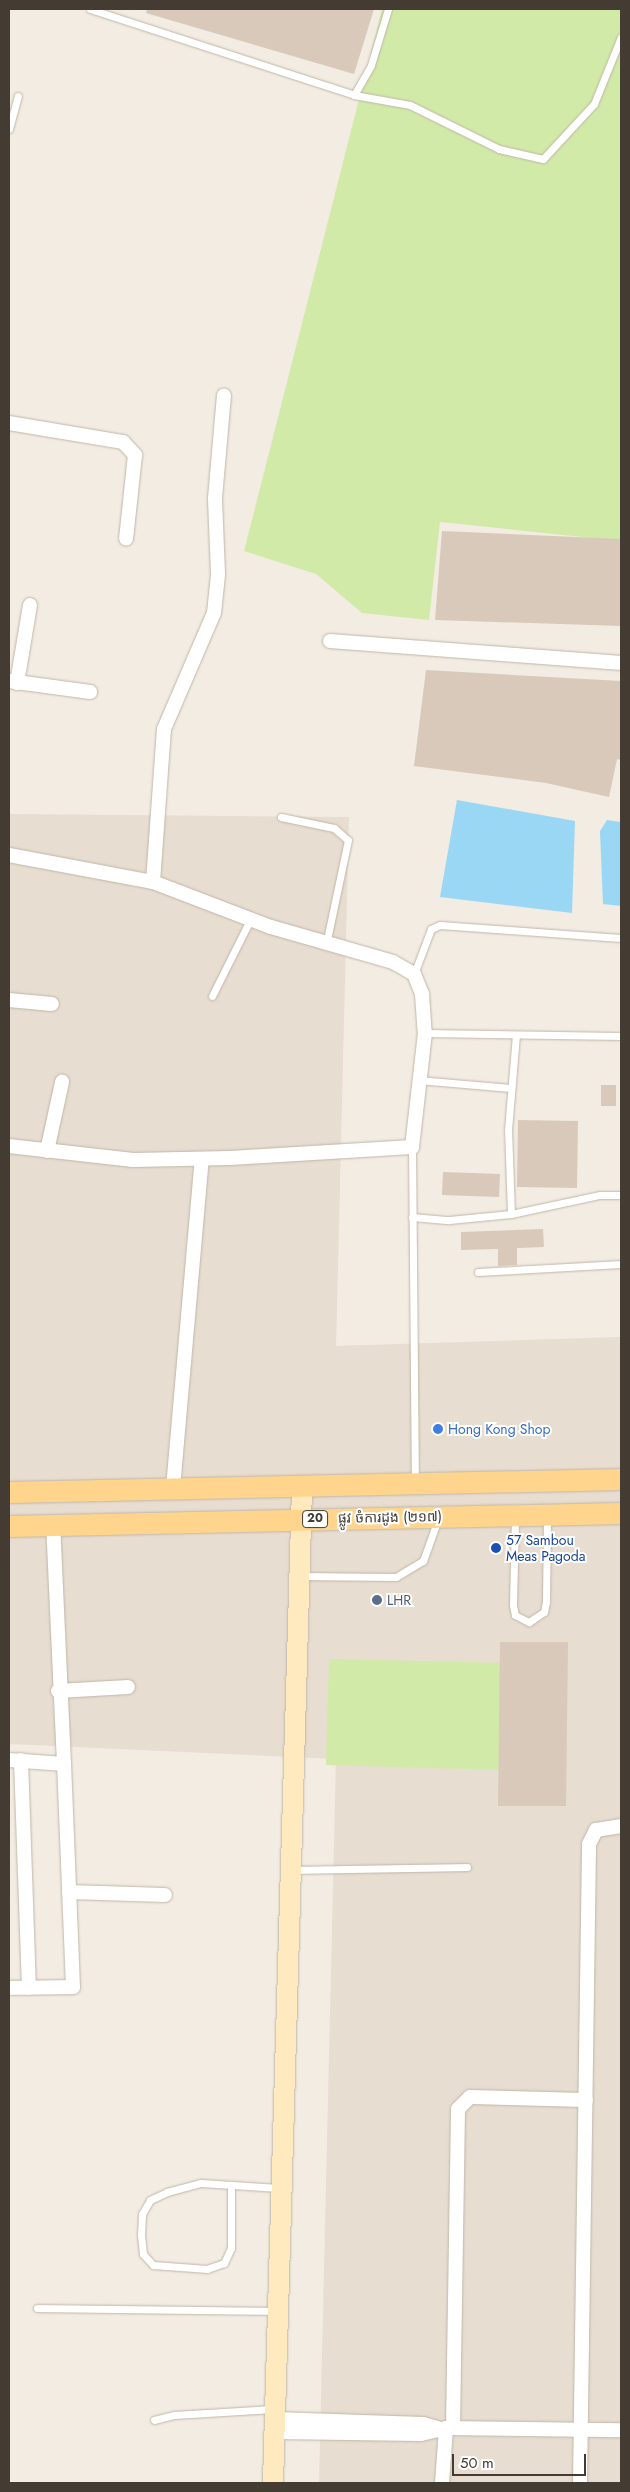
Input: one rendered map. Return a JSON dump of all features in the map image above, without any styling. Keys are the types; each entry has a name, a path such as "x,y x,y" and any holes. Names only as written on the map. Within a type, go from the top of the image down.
{"main road":[{"path":"9,1492 621,1479"},
{"name":"ផ្លូវ ចំការដូង (២១៧)","path":"9,1526 621,1513"}],"street":[{"path":"153,882 164,729 214,612 218,574 216,498 224,395"},
{"path":"9,423 123,442 134,455 126,539"},
{"path":"30,605 13,682 90,692"},
{"path":"330,641 621,663"},
{"path":"9,854 153,882 250,920 326,944 393,962 414,974 422,994 425,1033 418,1080 412,1147 202,1159 133,1160 9,1146"},
{"path":"9,1000 52,1004"},
{"path":"47,1151 62,1082"},
{"path":"173,1488 202,1159"},
{"path":"273,2483 302,1486"},
{"path":"9,1988 73,1988 64,1764 58,1691 53,1525"},
{"path":"58,1691 128,1687"},
{"path":"29,1988 15,1760 64,1764"},
{"path":"580,2483 589,1844 596,1830 621,1826"},
{"path":"69,1892 165,1895"},
{"path":"442,2483 446,2428 458,2108 470,2097 586,2100"},
{"path":"275,2420 422,2434 446,2428 621,2430"}],"lane":[{"path":"90,9 354,95 410,105 499,149 543,159 594,104 621,37"},
{"path":"354,95 371,65 388,9"},
{"path":"9,128 18,96"},
{"path":"281,817 334,828 348,840 326,944"},
{"path":"212,996 250,920"},
{"path":"414,974 431,929 440,925 621,938"},
{"path":"425,1033 621,1036"},
{"path":"511,1214 508,1130 516,1035"},
{"path":"418,1080 511,1088"},
{"path":"412,1147 415,1483"},
{"path":"412,1217 449,1220 511,1214 600,1195 621,1195"},
{"path":"478,1272 621,1264"},
{"path":"300,1576 396,1577 423,1561 438,1516"},
{"path":"515,1516 513,1605 515,1615 529,1622 544,1612 547,1516"},
{"path":"291,1870 466,1867"},
{"path":"231,2186 231,2248 224,2263 207,2269 153,2266 144,2254 141,2235 142,2214 150,2200 188,2185 231,2186 281,2188"},
{"path":"37,2308 278,2310"},
{"path":"154,2420 174,2415 275,2420"}],"shaded area":[{"path":"9,814 349,817 336,1346 621,1337 621,2483 319,2483 336,1759 9,1744"}],"green space":[{"path":"382,9 621,9 621,541 440,522 429,620 362,613 316,574 244,551"},
{"path":"329,1659 508,1663 505,1770 326,1765"}],"water":[{"path":"457,800 575,821 572,913 440,897"},
{"path":"607,820 621,822 621,906 603,904 600,831"}],"building":[{"path":"147,9 374,9 354,74 146,13"},
{"path":"442,531 621,539 621,626 435,620"},
{"path":"426,670 621,681 621,760 617,759 609,797 546,783 414,766"},
{"path":"601,1085 616,1085 616,1106 601,1106"},
{"path":"518,1120 578,1121 577,1188 517,1187"},
{"path":"443,1172 500,1174 499,1197 442,1195"},
{"path":"543,1229 544,1247 517,1248 517,1265 498,1266 498,1249 461,1250 461,1232"},
{"path":"500,1642 568,1642 566,1806 498,1806"}],"place":[{"name":"Hong Kong Shop","path":"438,1429"},
{"name":"57 Sambou Meas Pagoda","path":"496,1548"},
{"name":"LHR","path":"377,1600"}]}
